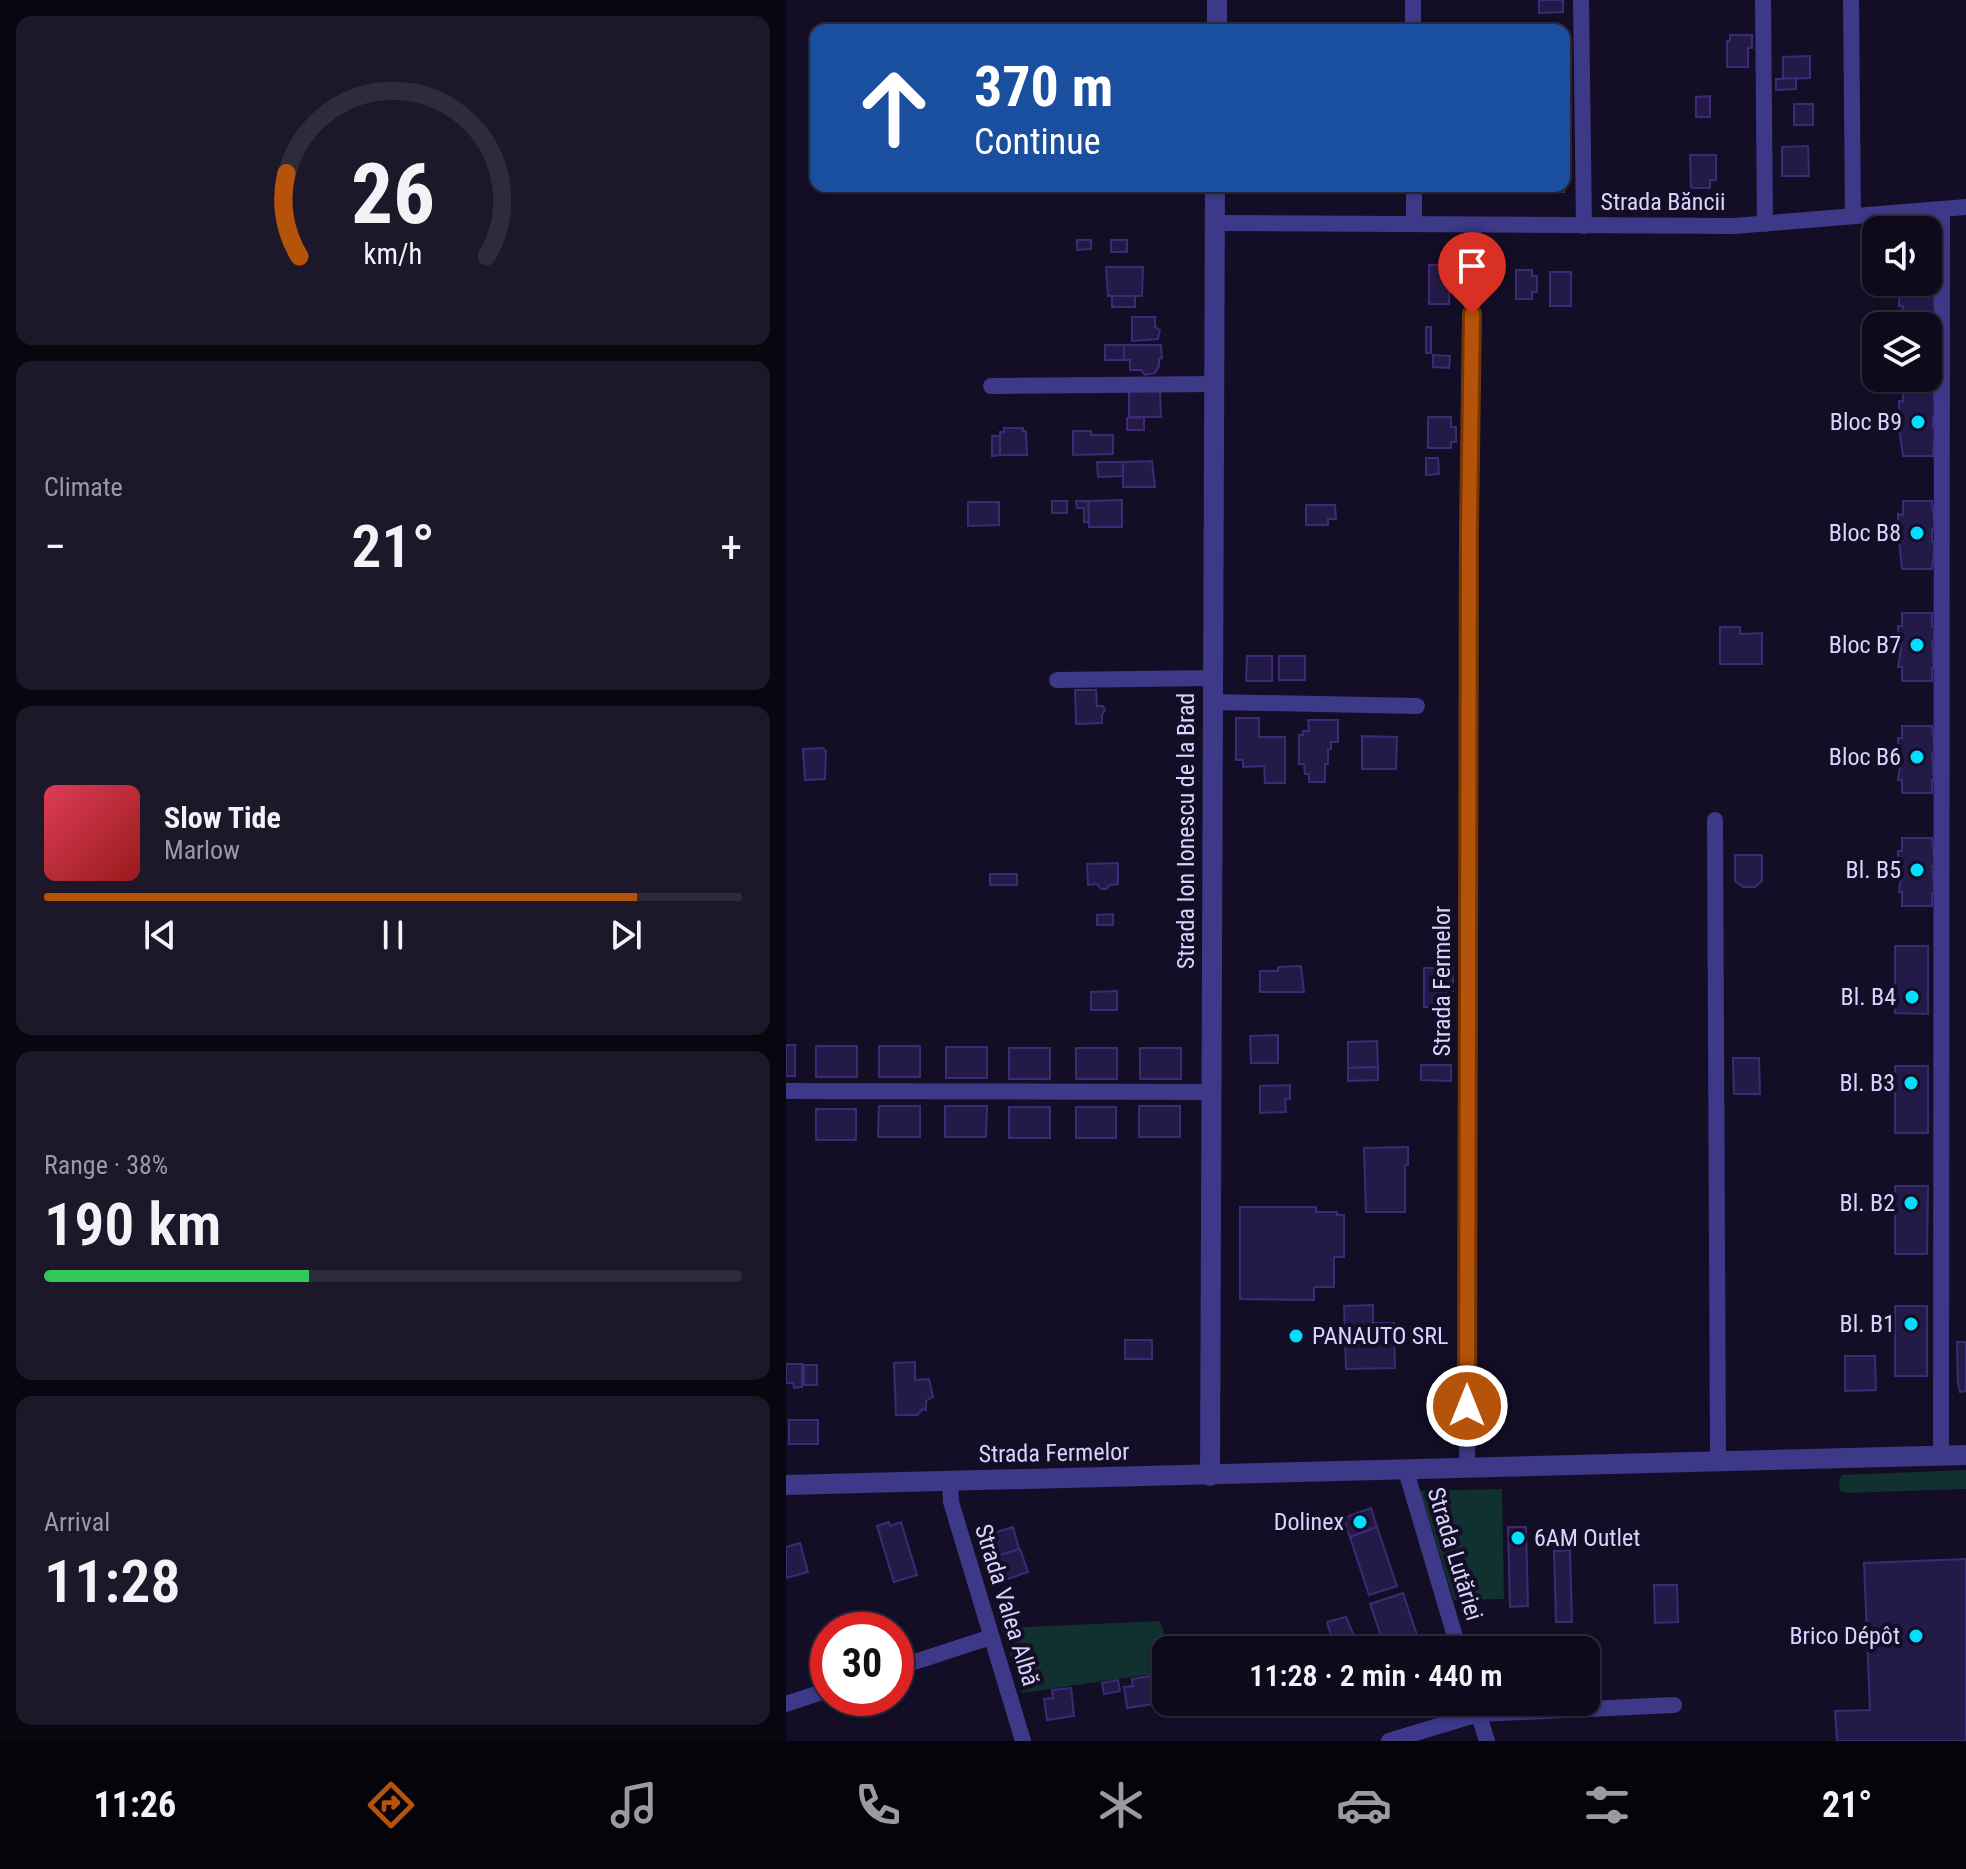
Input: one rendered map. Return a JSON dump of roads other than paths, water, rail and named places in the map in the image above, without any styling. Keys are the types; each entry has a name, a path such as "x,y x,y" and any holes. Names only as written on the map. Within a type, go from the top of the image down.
{"street":[{"path":"1217,0 1217,24"},
{"path":"1413,0 1413,24"},
{"path":"1581,0 1584,226"},
{"path":"1763,0 1765,224"},
{"path":"1851,0 1853,216"},
{"name":"Strada Ion Ionescu de la Brad","path":"1210,1476 1215,192"},
{"path":"1414,192 1414,224"},
{"name":"Strada Băncii","path":"1215,223 1765,224 1966,207"},
{"path":"1941,1455 1942,209"},
{"name":"Strada Fermelor","path":"1467,1469 1469,494 1473,225"},
{"path":"991,386 1215,384"},
{"path":"1057,680 1213,678"},
{"path":"1213,702 1417,706"},
{"path":"1715,820 1718,1461"},
{"path":"786,1091 1211,1092"},
{"name":"Strada Fermelor","path":"786,1485 1966,1455"},
{"name":"Strada Lutăriei","path":"1406,1471 1455,1636"},
{"name":"Strada Valea Albă","path":"950,1482 951,1502 1023,1741"},
{"path":"914,1662 991,1637"},
{"path":"786,1704 810,1696"},
{"path":"1600,1706 1674,1705"},
{"path":"1389,1741 1455,1716"},
{"path":"1479,1716 1487,1741"}],"place":[{"name":"Bloc B9","path":"1918,422"},
{"name":"Bloc B8","path":"1917,533"},
{"name":"Bloc B7","path":"1917,645"},
{"name":"Bloc B6","path":"1917,757"},
{"name":"Bl. B5","path":"1917,870"},
{"name":"Bl. B4","path":"1912,997"},
{"name":"Bl. B3","path":"1911,1083"},
{"name":"Bl. B2","path":"1911,1203"},
{"name":"Bl. B1","path":"1911,1324"},
{"name":"PANAUTO SRL","path":"1296,1336"},
{"name":"Dolinex","path":"1360,1522"},
{"name":"6AM Outlet","path":"1518,1538"},
{"name":"Brico Dépôt","path":"1916,1636"}]}
